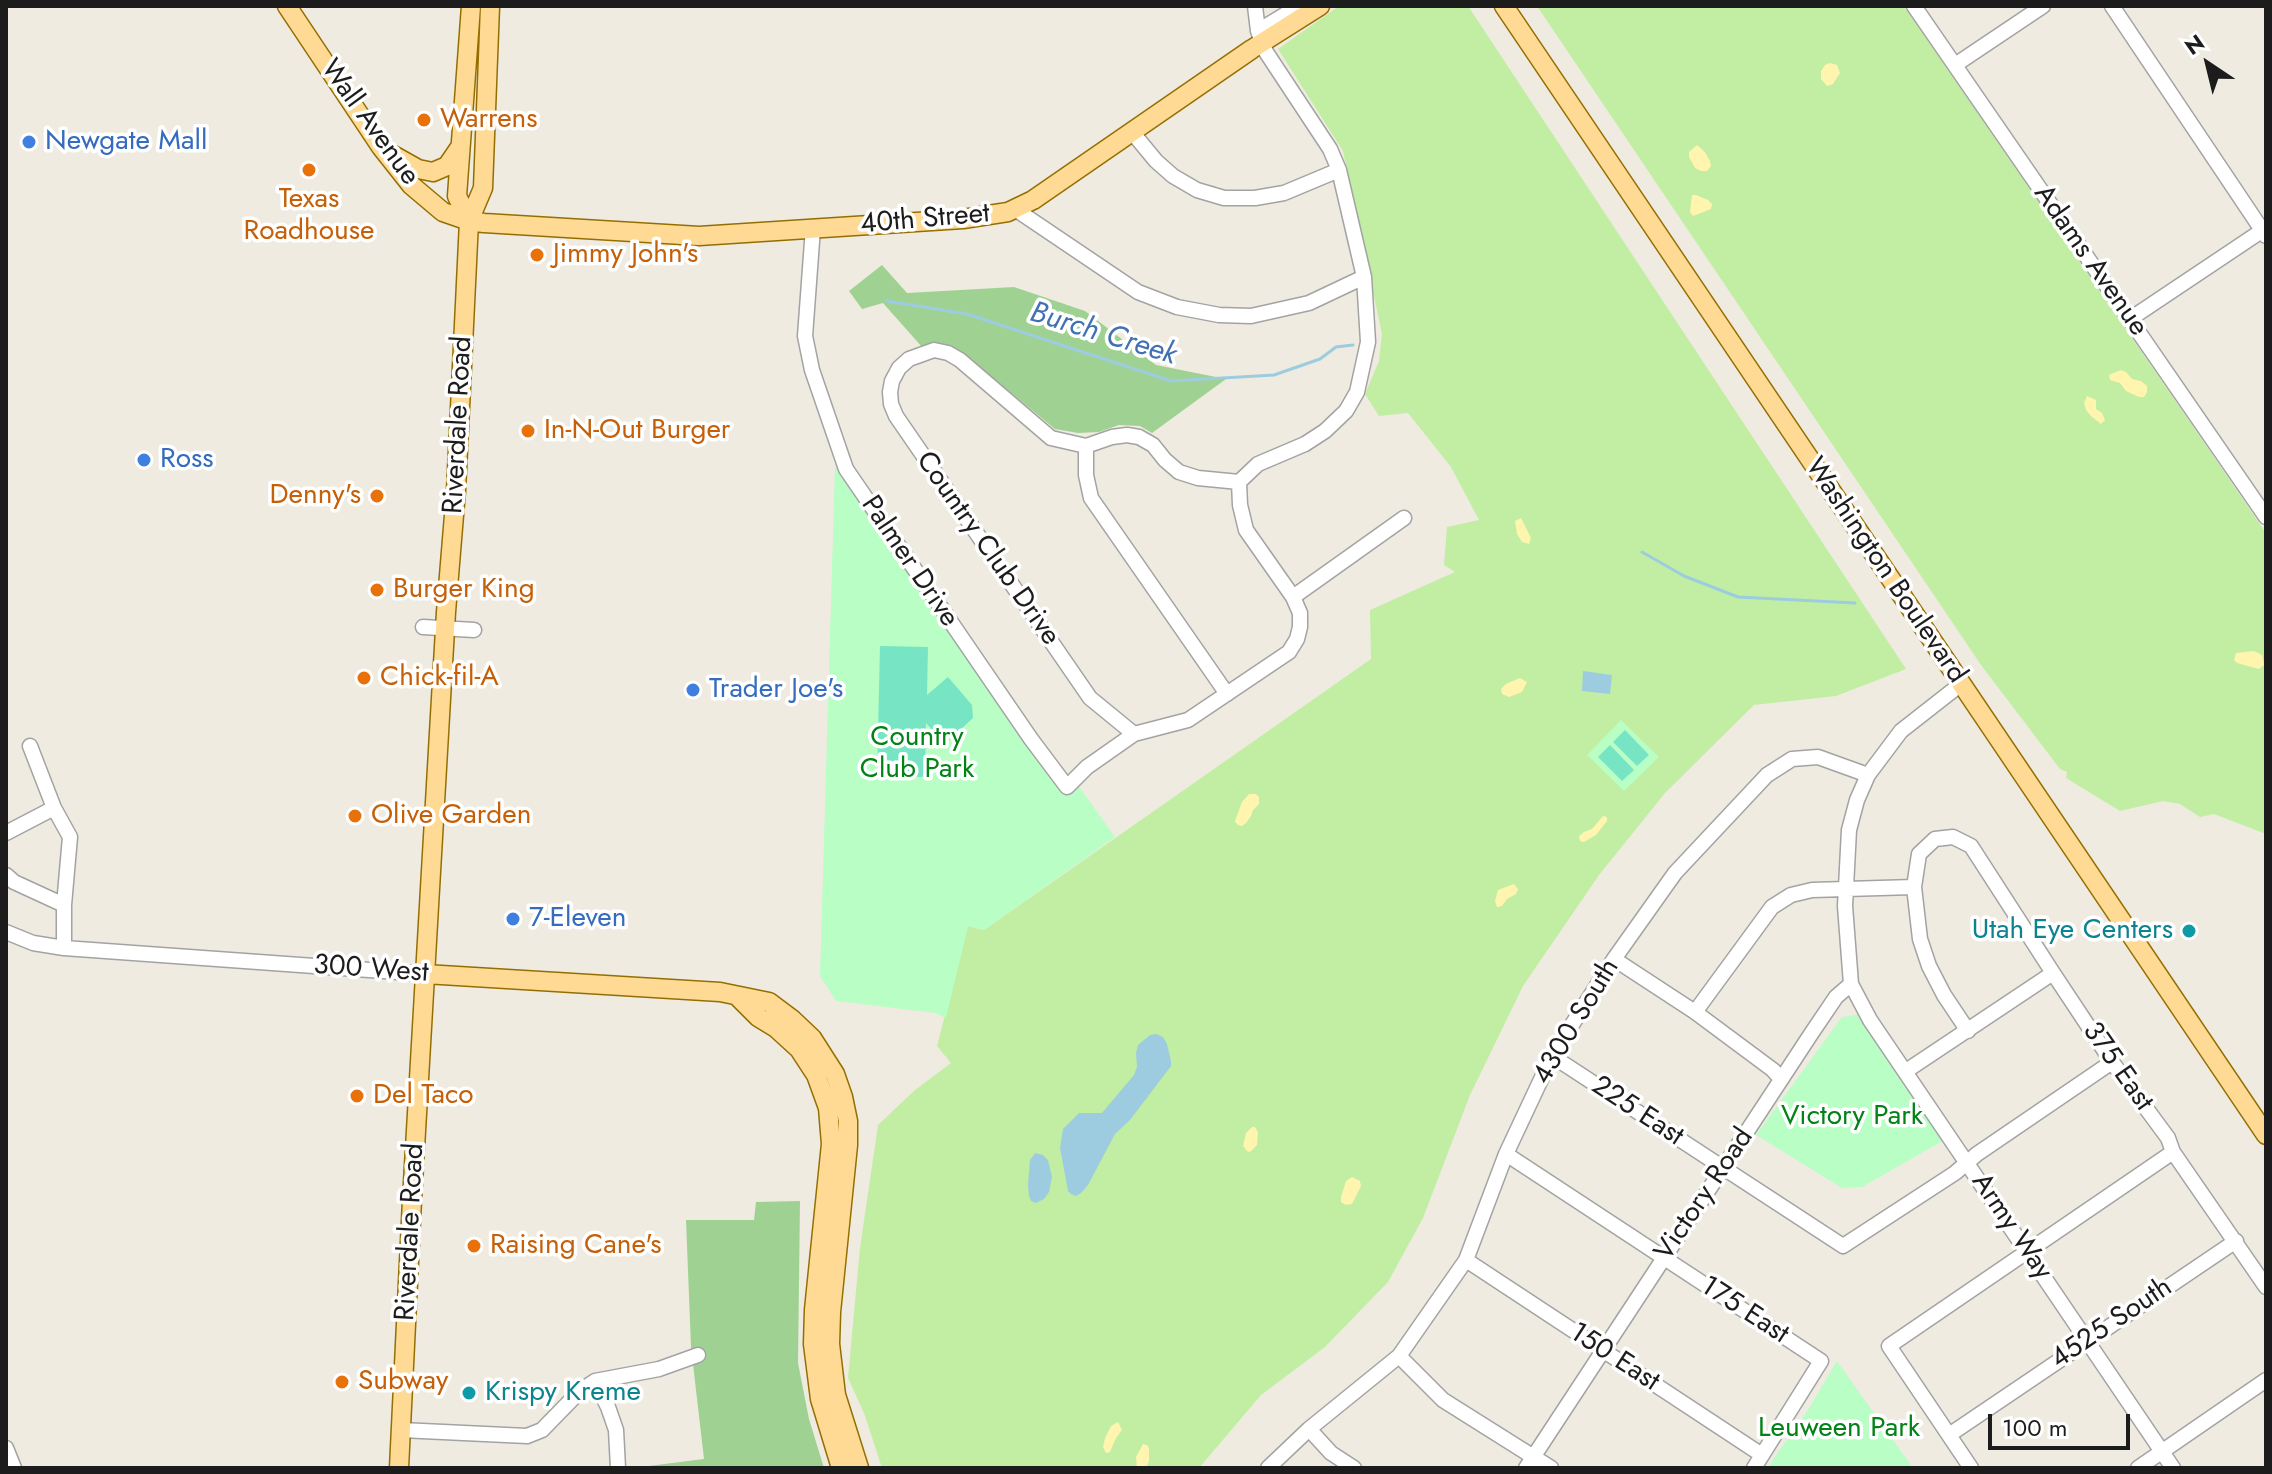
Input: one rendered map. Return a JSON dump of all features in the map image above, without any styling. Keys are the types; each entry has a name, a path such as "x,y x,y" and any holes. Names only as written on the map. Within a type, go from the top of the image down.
{"main road":[{"name":"Wall Avenue","path":"287,6 381,147 411,185 434,207 469,230"},
{"name":"Riverdale Road","path":"469,230 457,196 471,6"},
{"name":"Riverdale Road","path":"399,1468 469,230 483,188 490,6"},
{"name":"40th Street","path":"469,230 699,236 974,218 1015,209 1132,132 1260,37 1320,6"},
{"name":"Washington Boulevard","path":"1504,6 1961,684 2263,1123"},
{"path":"381,147 411,166 433,172 447,166 461,145"},
{"name":"300 West","path":"425,974 690,989 769,1002 800,1026 827,1060 843,1097 848,1121 830,1352 839,1406 859,1468"},
{"path":"738,997 799,1049 819,1081 828,1108 831,1144 813,1344 820,1399 841,1468"}],"street":[{"path":"1227,694 1091,498 1086,475 1086,446 1112,437 1139,437 1153,445 1179,472 1198,478 1239,482 1258,464 1305,444 1325,431 1346,411 1357,392 1368,342 1364,277 1339,170 1330,149 1260,37 1255,6"},
{"name":"40th Street","path":"1260,37 1266,27 1299,6"},
{"name":"Adams Avenue","path":"1914,6 2266,517"},
{"path":"1955,65 2043,6"},
{"path":"2112,6 2265,232 2130,319"},
{"path":"1132,132 1173,176 1197,190 1224,198 1255,198 1284,193 1339,170"},
{"path":"1015,209 1138,292 1177,307 1219,315 1251,316 1309,303 1364,277"},
{"name":"Palmer Drive","path":"813,228 805,336 812,370 846,469 1067,787 1087,767 1134,734"},
{"name":"Country Club Drive","path":"1086,446 1051,438 948,353 934,350 909,359 899,368 892,381 891,404 896,416 1090,698 1134,734"},
{"path":"1134,734 1188,720 1289,652 1297,639 1300,613 1293,597 1246,530 1239,482"},
{"path":"1293,597 1404,518"},
{"path":"423,627 474,630"},
{"path":"1851,984 1845,906 1849,830 1857,800 1868,775 1901,731 1961,684"},
{"path":"30,746 54,808 70,837 64,948"},
{"name":"4300 South","path":"1268,1468 1309,1429 1399,1356 1466,1260 1506,1154 1552,1056 1614,959 1675,873 1767,775 1792,759 1818,757 1868,775"},
{"path":"6,833 54,808"},
{"name":"375 East","path":"1914,887 1919,854 1935,839 1953,837 1971,846 2112,1062 2168,1138 2173,1152 2266,1287"},
{"path":"6,875 14,882 64,905"},
{"path":"1695,1012 1772,907 1791,895 1812,890 1914,887 1920,939 1929,966 1968,1031"},
{"name":"300 West","path":"6,932 33,943 64,948 425,974"},
{"path":"1614,959 1695,1012 1781,1079"},
{"path":"1906,1071 2053,973"},
{"name":"Army Way","path":"1851,984 1870,1020 2173,1468"},
{"name":"Victory Road","path":"1530,1462 1836,997 1851,984"},
{"name":"225 East","path":"1552,1056 1843,1246 1968,1162"},
{"path":"1968,1162 2112,1062"},
{"path":"1971,1468 1889,1346 2173,1152"},
{"name":"175 East","path":"1506,1154 1821,1361 1758,1462"},
{"name":"4525 South","path":"1949,1435 2236,1241"},
{"name":"150 East","path":"1466,1260 1603,1350 1758,1462"},
{"path":"401,1430 527,1436 542,1430 580,1391 595,1381 659,1369 698,1355"},
{"path":"1399,1356 1443,1400 1530,1462 1551,1468"},
{"path":"2138,1468 2266,1380"},
{"path":"595,1381 616,1430 618,1468"},
{"path":"1309,1429 1331,1453 1354,1468"},
{"path":"6,1448 14,1468"}],"green space":[{"path":"1339,6 1468,6 1906,669 1836,696 1754,705 1665,793 1599,875 1523,986 1470,1095 1423,1218 1388,1282 1325,1347 1261,1395 1199,1468 882,1468 864,1413 848,1378 860,1248 878,1125 915,1090 951,1063 937,1046 968,926 984,930 1371,659 1370,610 1455,572 1444,565 1447,527 1479,520 1451,467 1408,413 1379,416 1365,394 1379,361 1382,334 1343,151 1278,49"},
{"path":"1537,6 1904,6 2266,533 2266,834 2214,814 2200,817 2180,804 2163,801 2120,811 2066,778 2067,772 2060,769 1981,665"},
{"path":"882,265 907,293 1014,287 1085,311 1156,365 1226,379 1152,433 1140,426 1119,425 1099,432 1078,433 1055,429 964,354 947,347 922,347 883,303 862,309 849,291"},
{"name":"Country Club Park","path":"835,466 1059,790 1069,796 1078,785 1115,837 984,930 968,926 946,1018 936,1013 836,1001 820,976"},
{"path":"880,646 928,647 927,695 948,677 972,705 973,718 945,744 926,723 925,777 877,776"},
{"path":"1621,720 1659,757 1624,791 1587,755"},
{"path":"1625,730 1649,755 1637,766 1613,742"},
{"path":"1610,745 1634,770 1622,781 1598,757"},
{"name":"Victory Park","path":"1861,1014 1946,1139 1862,1187 1842,1188 1756,1135 1842,1017"},
{"path":"800,1201 798,1363 809,1419 824,1468 633,1468 704,1459 691,1347 686,1220 754,1220 756,1202"},
{"name":"Leuween Park","path":"1837,1361 1913,1468 1767,1468 1808,1410"}],"sand":[{"path":"1830,63 1837,65 1840,73 1833,84 1827,86 1821,79 1821,71"},
{"path":"1697,145 1710,161 1707,171 1695,168 1689,157 1689,152"},
{"path":"1692,195 1708,200 1712,204 1711,209 1693,216 1690,212"},
{"path":"2121,370 2147,386 2144,397 2126,391 2120,383 2110,380 2109,375"},
{"path":"2087,396 2096,400 2096,409 2105,420 2101,424 2086,410 2084,403"},
{"path":"1521,518 1531,538 1529,544 1522,542 1517,534 1515,521"},
{"path":"2254,651 2262,655 2264,665 2259,669 2234,660 2236,653"},
{"path":"1520,678 1527,682 1522,692 1509,697 1502,694 1501,689 1506,684"},
{"path":"1249,794 1259,797 1259,804 1246,823 1238,825 1236,818"},
{"path":"1603,816 1607,817 1607,821 1596,835 1580,841 1579,836 1592,829"},
{"path":"1514,884 1518,889 1516,894 1497,907 1498,890"},
{"path":"1252,1127 1258,1132 1257,1145 1250,1152 1243,1146 1246,1133"},
{"path":"1352,1177 1360,1181 1361,1186 1352,1204 1346,1205 1341,1202 1341,1197 1346,1181"},
{"path":"1118,1422 1122,1430 1110,1452 1106,1453 1103,1447 1105,1438 1111,1426"},
{"path":"1143,1444 1149,1448 1149,1461 1146,1468 1137,1468 1136,1457"}],"water":[{"path":"1583,671 1612,675 1610,694 1582,691"},
{"path":"1156,1034 1163,1037 1167,1044 1171,1066 1130,1120 1115,1134 1088,1185 1076,1196 1071,1194 1060,1148 1063,1129 1079,1113 1102,1113 1134,1075 1138,1045"},
{"path":"1035,1153 1048,1160 1052,1177 1049,1192 1036,1203 1031,1201 1028,1185 1030,1160"}],"waterway":[{"name":"Burch Creek","path":"887,301 967,314 1171,381 1274,375 1320,359 1336,347 1353,345"},
{"name":"Burch Creek","path":"1642,552 1684,576 1738,597 1855,603"}],"place":[{"name":"Warrens","path":"424,120"},
{"name":"Newgate Mall","path":"29,142"},
{"name":"Texas Roadhouse","path":"309,170"},
{"name":"Jimmy John's","path":"537,255"},
{"name":"In-N-Out Burger","path":"528,431"},
{"name":"Ross","path":"144,460"},
{"name":"Denny's","path":"377,496"},
{"name":"Burger King","path":"377,590"},
{"name":"Chick-fil-A","path":"364,678"},
{"name":"Trader Joe's","path":"693,690"},
{"name":"Olive Garden","path":"355,816"},
{"name":"7-Eleven","path":"513,919"},
{"name":"Utah Eye Centers","path":"2189,931"},
{"name":"Del Taco","path":"357,1096"},
{"name":"Raising Cane's","path":"474,1246"},
{"name":"Subway","path":"342,1382"},
{"name":"Krispy Kreme","path":"469,1393"}]}
